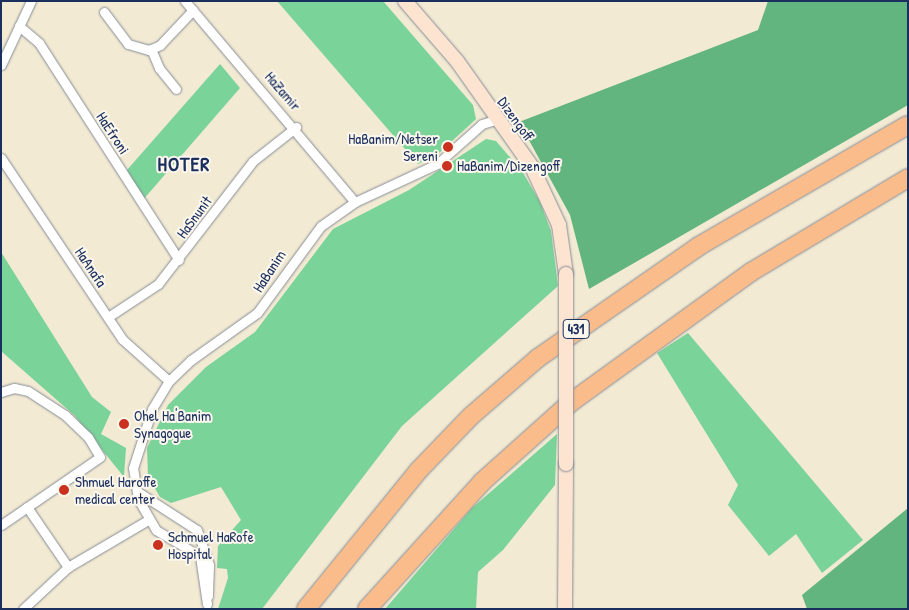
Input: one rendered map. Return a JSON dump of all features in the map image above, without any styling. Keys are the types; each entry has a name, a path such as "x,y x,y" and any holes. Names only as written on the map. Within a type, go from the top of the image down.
{"highway":[{"name":"431","path":"306,609 418,471 471,416 538,358 699,246 908,125"},
{"path":"367,609 482,482 570,403 751,272 908,178"}],"street":[{"path":"1,64 31,1"},
{"name":"HaZamir","path":"185,1 296,127 355,202"},
{"name":"Dizengoff","path":"405,1 457,61 546,192 559,225 566,274 565,609"},
{"path":"151,49 193,10"},
{"path":"104,12 128,44 151,49"},
{"name":"HaEfroni","path":"19,26 39,42 179,260"},
{"path":"151,49 158,68 176,89"},
{"name":"HaBanim","path":"207,573 196,553 178,546 148,520 138,492 133,468 136,452 170,381 257,313 320,226 355,202 437,164 482,124 496,120"},
{"name":"HaSnunit","path":"108,317 158,284 179,260 253,161 296,127"},
{"name":"HaAnafa","path":"1,158 108,317 142,360 170,381"},
{"path":"1,392 14,388 28,391 65,415 100,453 90,468 1,524"},
{"path":"138,492 197,530 207,573 206,606"},
{"path":"28,507 68,567"},
{"path":"22,609 68,567 148,520"}],"green space":[{"path":"277,1 383,1 473,105 476,119 438,154 418,164"},
{"path":"768,1 908,1 908,105 589,289 570,215 519,122 758,30"},
{"path":"220,64 240,88 142,201 127,170"},
{"path":"486,139 496,141 522,171 540,202 551,231 558,286 402,426 262,609 218,609 228,578 227,569 217,568 218,546 241,520 221,487 171,503 160,497 148,477 147,448 168,405 206,367 255,332 333,229 409,190"},
{"path":"1,252 92,397 111,412 101,434 126,448 124,477 74,415 1,351"},
{"path":"688,333 863,540 822,573 796,534 769,556 728,505 738,485 657,353"},
{"path":"557,434 555,485 503,550 478,572 476,609 385,609 472,508"},
{"path":"908,508 908,609 807,609 802,595"}],"place":[{"name":"HaBanim/Netser Sereni","path":"448,147"},
{"name":"HaBanim/Dizengoff","path":"447,166"},
{"name":"Ohel Ha'Banim Synagogue","path":"124,424"},
{"name":"Shmuel Haroffe medical center","path":"64,490"},
{"name":"Schmuel HaRofe Hospital","path":"158,545"}],"district":[{"name":"HOTER","path":"184,163"}]}
